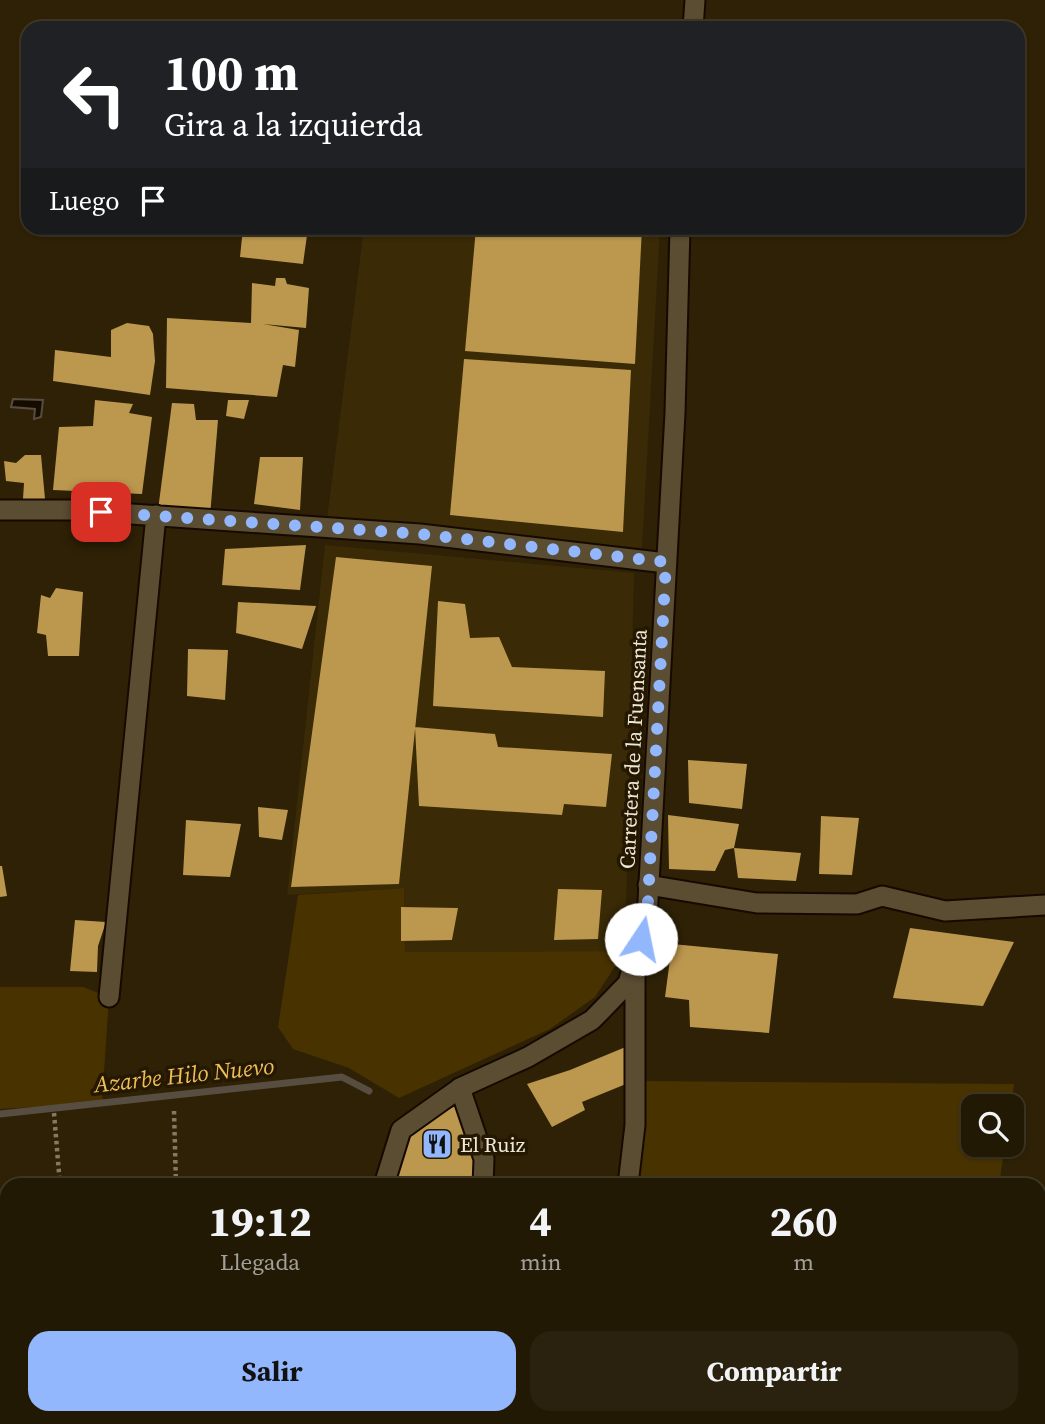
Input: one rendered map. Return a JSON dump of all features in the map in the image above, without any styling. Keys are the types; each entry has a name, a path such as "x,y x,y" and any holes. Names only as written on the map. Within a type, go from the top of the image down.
{"street":[{"path":"694,21 695,0"},
{"name":"Carretera de la Fuensanta","path":"386,1178 401,1130 460,1088 528,1057 592,1020 628,983 647,919 675,412 680,235"},
{"path":"0,510 74,510 420,534 666,562"},
{"path":"109,997 156,516"},
{"path":"648,886 757,904 857,904 882,896 945,911 1045,905"},
{"path":"629,1178 635,1125 635,959"},
{"path":"460,1088 484,1159 483,1178"}],"path":[{"path":"174,1111 176,1178"},
{"path":"54,1113 59,1178"}],"shaded area":[{"path":"363,235 660,235 642,548 327,519"},
{"path":"13,399 43,400 41,417 34,419 35,409 11,407"},
{"path":"325,545 634,573 625,951 405,952 404,888 287,895"},
{"path":"404,888 405,952 625,951 595,997 550,1029 399,1098 349,1068 293,1049 278,1027 298,895"},
{"path":"0,987 83,987 109,997 102,1103 0,1109"},
{"path":"635,1081 1014,1084 1013,1094 961,1094 961,1157 1003,1157 1000,1178 630,1178"}],"building":[{"path":"242,235 307,235 303,264 240,257"},
{"path":"475,235 642,235 635,364 465,351"},
{"path":"276,278 285,278 287,284 309,288 306,328 263,324 299,330 295,367 283,365 277,397 166,388 167,318 251,323 252,283 275,286"},
{"path":"127,323 149,326 153,334 155,361 150,395 53,381 55,350 111,357 111,330"},
{"path":"464,359 631,370 623,532 450,515"},
{"path":"95,400 133,404 129,413 152,417 142,494 53,490 59,427 93,426"},
{"path":"228,400 249,400 244,419 226,416"},
{"path":"172,403 194,404 196,420 218,420 210,516 158,510"},
{"path":"25,455 41,455 45,499 23,499 24,483 6,481 4,461 16,463"},
{"path":"260,457 303,457 300,510 254,504"},
{"path":"306,545 300,590 222,585 225,549"},
{"path":"336,557 432,566 399,884 291,887"},
{"path":"56,588 83,592 79,656 48,656 46,635 37,633 41,595 50,598"},
{"path":"438,601 465,604 470,638 499,637 512,667 605,671 603,717 433,706"},
{"path":"238,602 316,606 302,649 236,633"},
{"path":"188,649 228,650 225,700 187,696"},
{"path":"415,727 495,734 498,747 612,754 606,807 564,804 562,815 419,806"},
{"path":"688,760 747,764 742,809 689,803"},
{"path":"258,807 288,810 282,840 259,837"},
{"path":"668,815 739,824 734,848 725,850 715,871 669,869"},
{"path":"821,816 859,818 852,875 819,874"},
{"path":"186,820 241,824 230,877 183,875"},
{"path":"734,848 801,853 796,881 738,878"},
{"path":"0,866 7,896 0,897"},
{"path":"558,889 602,890 598,939 554,940"},
{"path":"401,907 458,908 452,940 401,941"},
{"path":"75,920 106,922 98,946 97,972 70,971"},
{"path":"910,928 1014,942 983,1006 893,998"},
{"path":"672,944 778,954 769,1033 690,1027 689,1000 665,997"},
{"path":"628,1046 626,1084 582,1102 585,1110 552,1127 527,1084"},
{"name":"El Ruiz","path":"455,1106 474,1156 473,1178 397,1178 407,1133"}],"waterway":[{"name":"Azarbe Hilo Nuevo","path":"0,1114 342,1077 369,1091"}],"place":[{"name":"El Ruiz","path":"437,1144"}],"route":[{"path":"101,512 420,534 666,562 647,919 641,939"}]}
